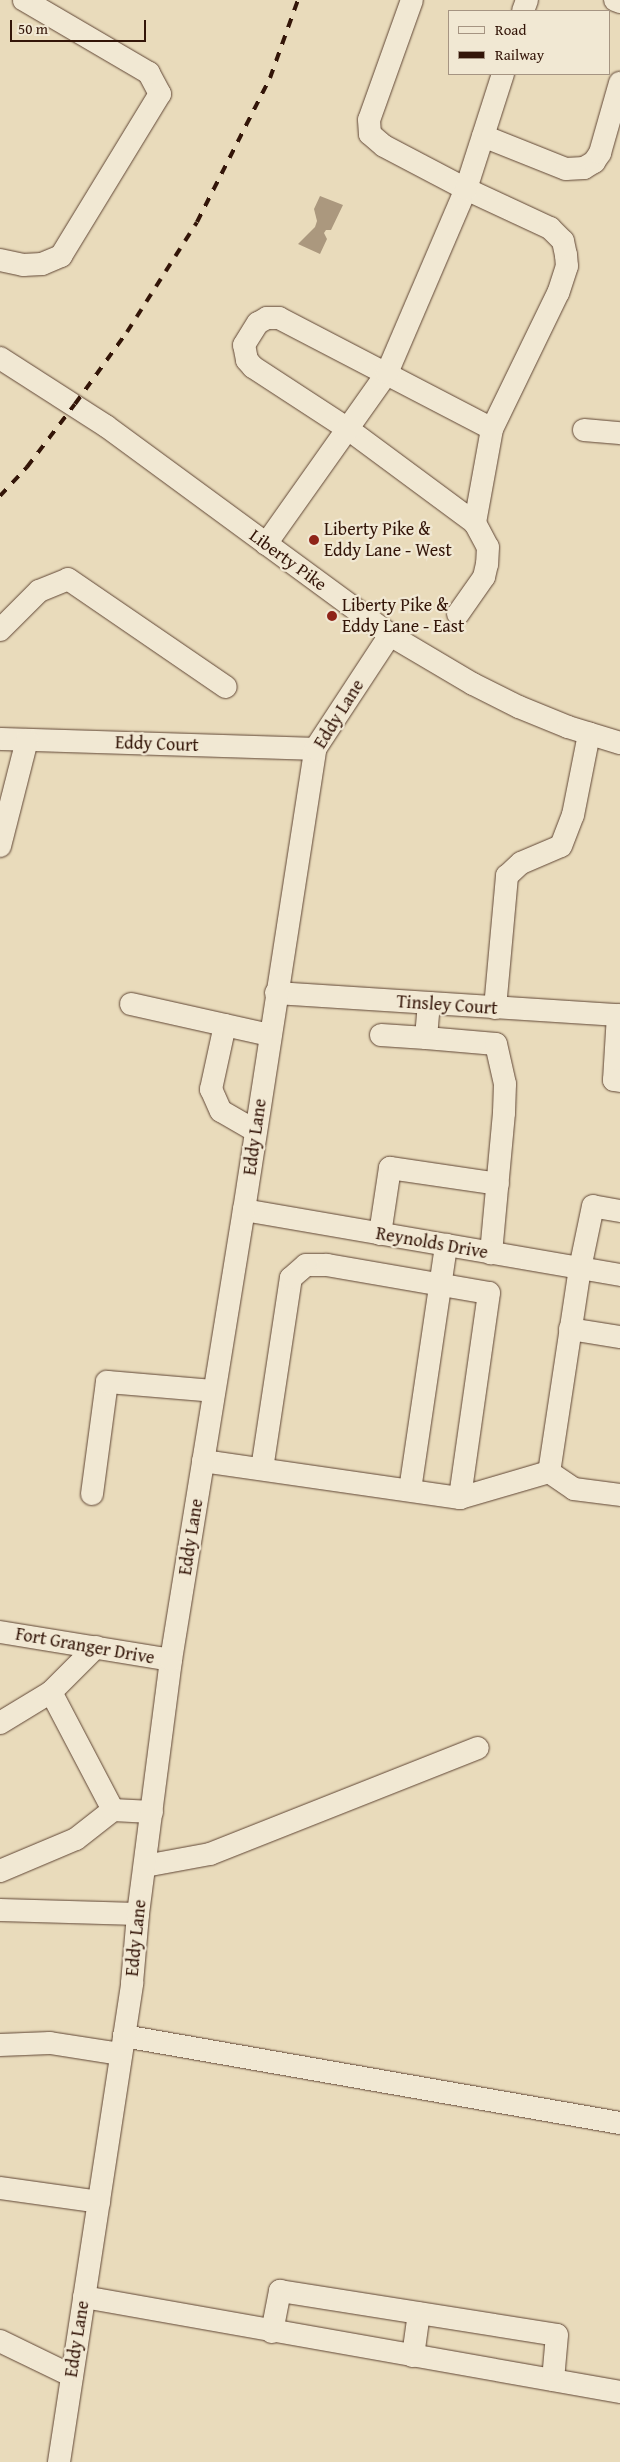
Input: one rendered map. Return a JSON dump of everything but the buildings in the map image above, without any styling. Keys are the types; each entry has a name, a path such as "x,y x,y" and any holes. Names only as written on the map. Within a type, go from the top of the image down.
{"street":[{"path":"0,260 23,265 42,264 61,256 160,94 149,73 24,0"},
{"path":"412,0 369,120 370,134 384,146 466,189 550,228 562,241 566,255 567,266 558,293 492,429 475,523"},
{"path":"615,0 620,2"},
{"path":"266,544 385,375 466,189 503,75"},
{"path":"483,136 566,169 584,168 594,162 600,153 620,84"},
{"path":"458,614 484,577 487,564 488,547 475,523 348,428 252,367 247,360 244,345 258,323 268,318 278,318 492,429"},
{"name":"Liberty Pike","path":"0,358 98,421 390,635 473,684 519,707 589,734 620,743"},
{"path":"584,430 620,433"},
{"path":"0,630 39,592 68,579 226,687"},
{"name":"Eddy Lane","path":"59,2462 123,2045 170,1660 244,1210 315,749 390,635"},
{"path":"495,1008 507,876 520,863 561,846 573,814 589,734"},
{"name":"Eddy Court","path":"0,739 315,749"},
{"path":"0,846 27,740"},
{"name":"Tinsley Court","path":"276,994 618,1016 614,1080 620,1081"},
{"path":"426,1038 429,1003"},
{"path":"131,1004 270,1034"},
{"path":"225,1024 211,1089 221,1110 256,1131"},
{"path":"381,1035 496,1044 505,1084 491,1253"},
{"path":"380,1234 390,1168 498,1184"},
{"path":"548,1472 580,1268 593,1206 620,1211"},
{"name":"Reynolds Drive","path":"244,1210 620,1275"},
{"path":"410,1490 446,1245"},
{"path":"262,1469 291,1278 306,1265 327,1265 489,1293 460,1498"},
{"path":"570,1329 620,1337"},
{"path":"92,1494 107,1382 214,1391"},
{"path":"203,1461 460,1498 548,1472 574,1489 620,1495"},
{"name":"Fort Granger Drive","path":"0,1632 96,1646 170,1660"},
{"path":"0,1723 51,1692 96,1646"},
{"path":"51,1692 113,1810"},
{"path":"145,1866 210,1854 478,1748"},
{"path":"0,1870 76,1839 113,1810 152,1812"},
{"path":"0,1910 138,1914"},
{"path":"0,2045 50,2043 123,2045 620,2123"},
{"path":"0,2188 99,2202"},
{"path":"272,2332 280,2291 557,2335 553,2380"},
{"path":"84,2298 620,2392"},
{"path":"413,2356 419,2313"},
{"path":"0,2342 72,2376"}],"shaded area":[{"path":"320,196 343,205 331,230 326,230 324,233 327,239 320,254 298,244 315,227 317,221 314,209"}],"railway":[{"path":"0,496 27,467 127,332 197,222 270,78 298,0"}],"place":[{"name":"Liberty Pike & Eddy Lane - West","path":"314,540"},
{"name":"Liberty Pike & Eddy Lane - East","path":"332,616"}]}
